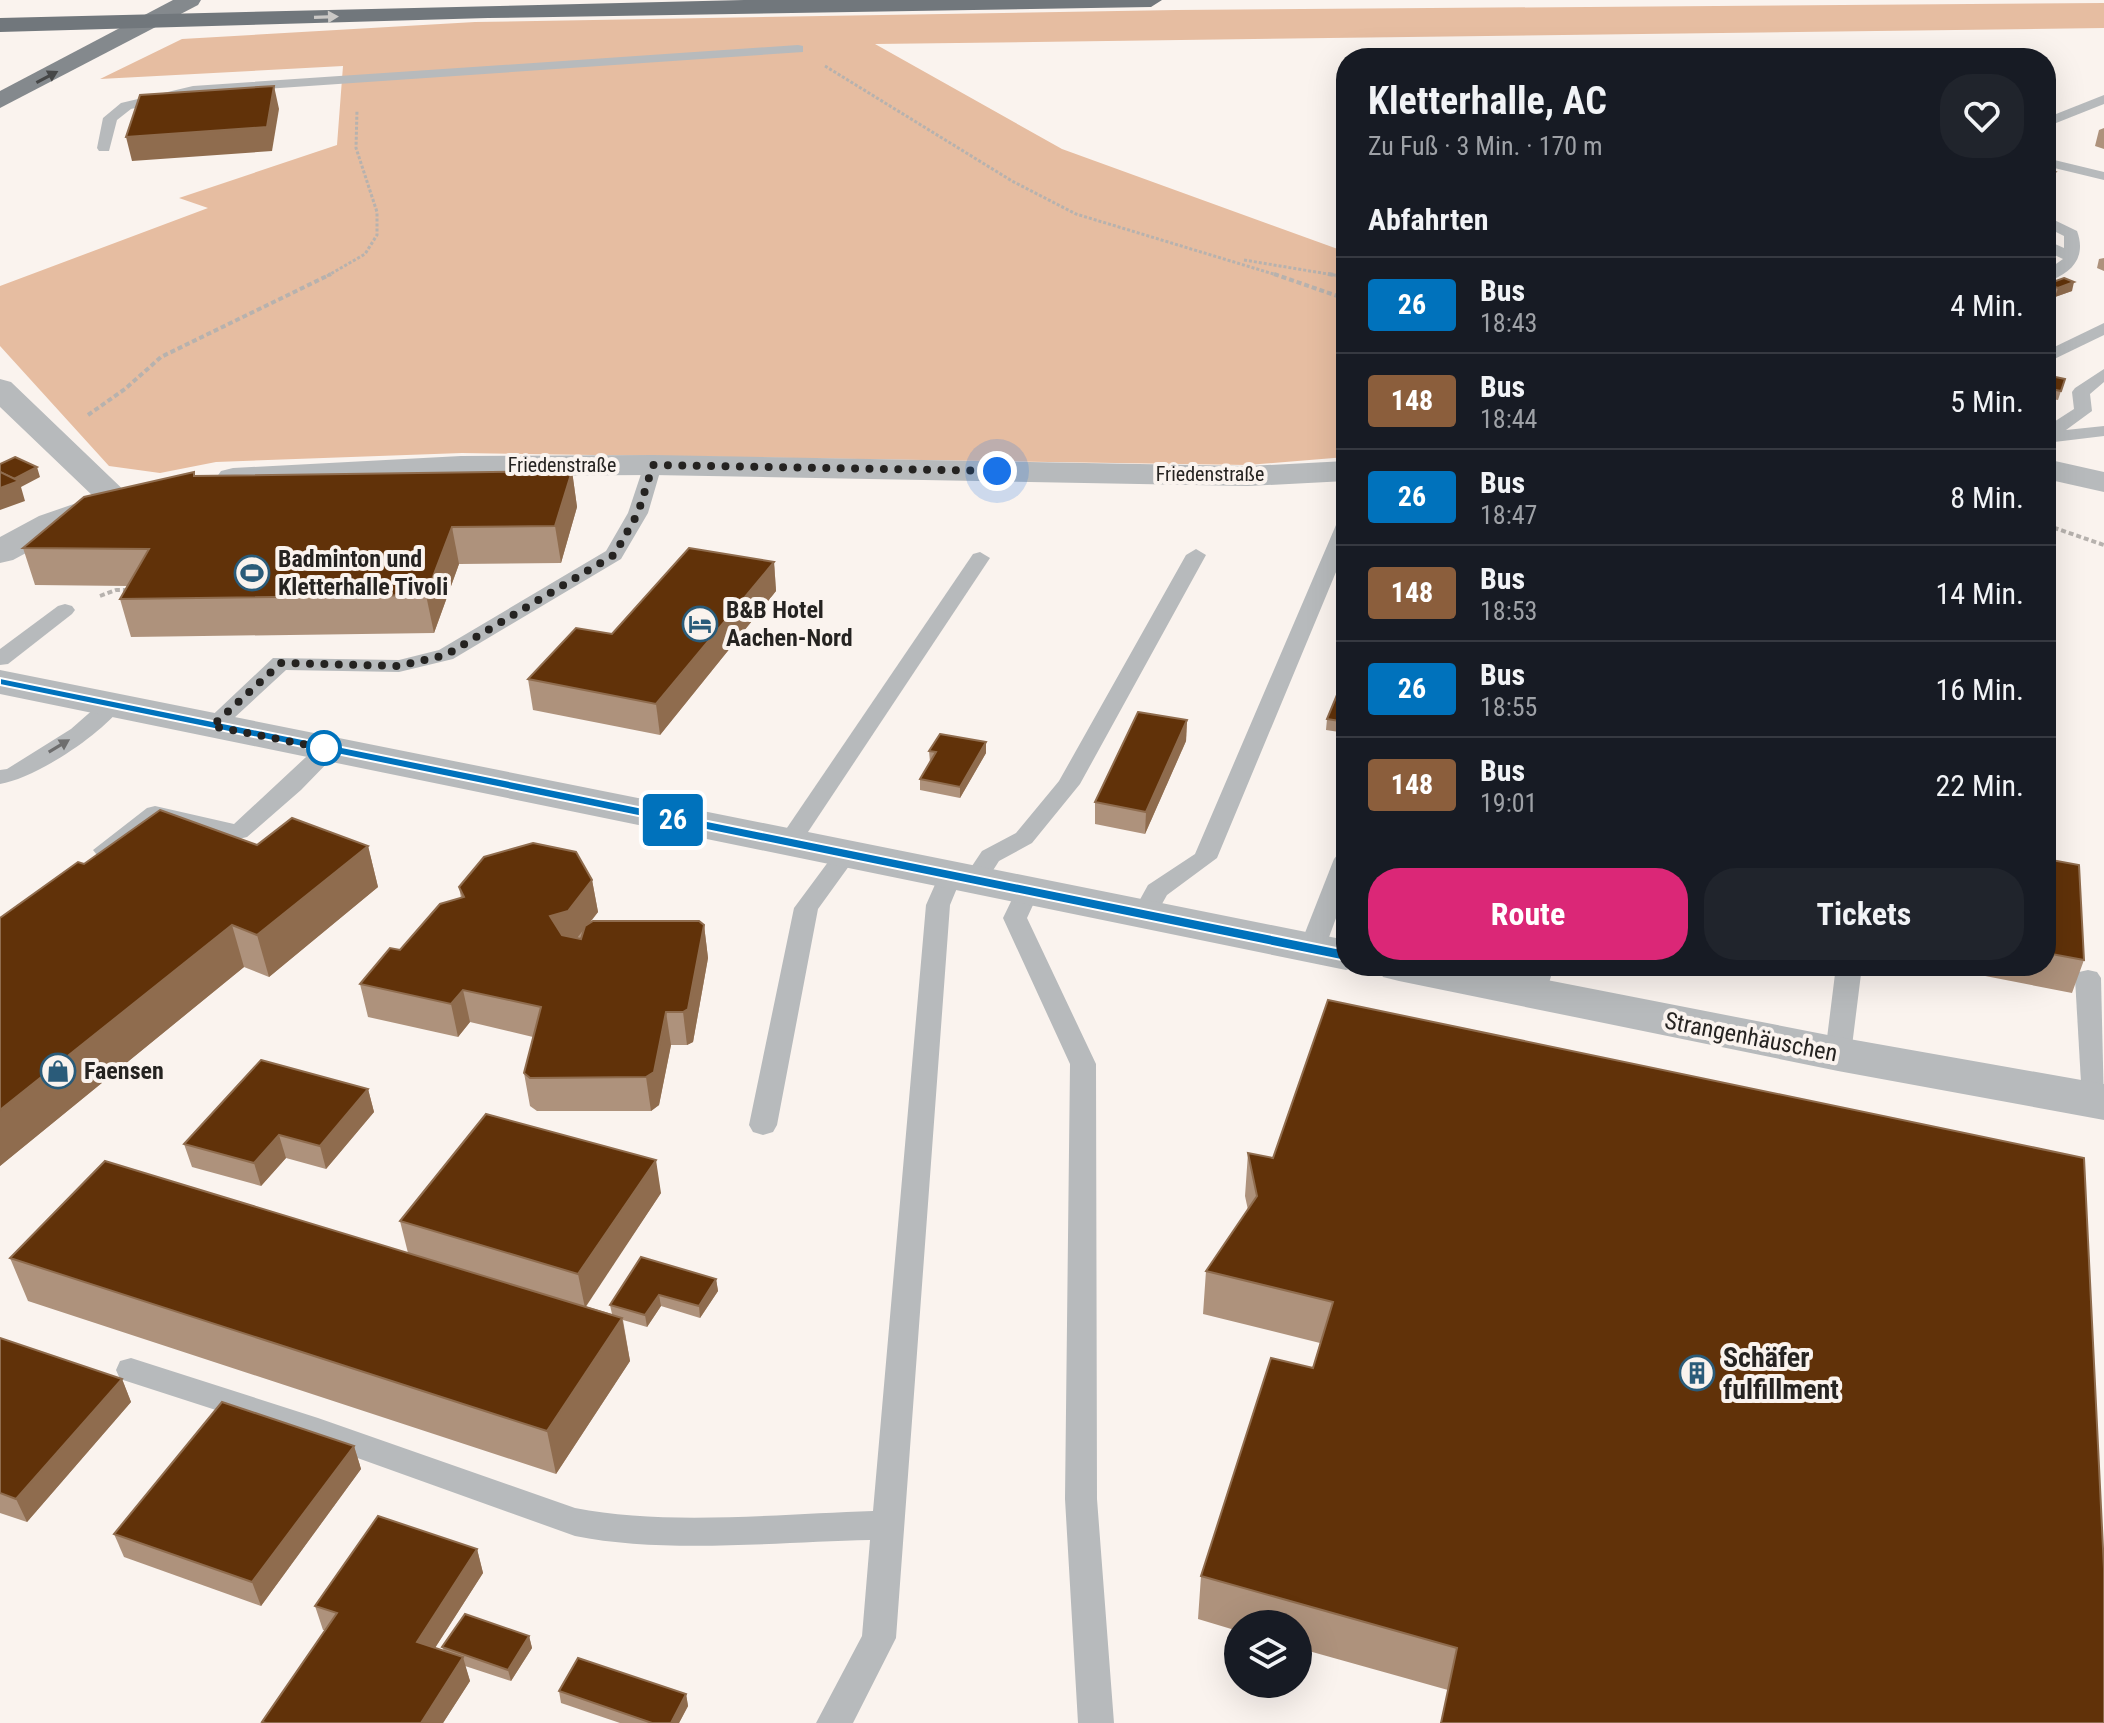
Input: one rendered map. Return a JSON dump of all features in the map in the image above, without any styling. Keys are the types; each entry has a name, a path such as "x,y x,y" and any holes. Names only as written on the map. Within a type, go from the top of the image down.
{"highway":[{"path":"1,12 1151,0"},
{"path":"1,12 30,7 254,10"}],"main road":[{"path":"39,47 129,0"},
{"path":"0,101 190,0"}],"street":[{"path":"0,389 54,438 131,498 52,524 0,552"},
{"path":"2056,471 2104,463"},
{"name":"Friedenstraße","path":"201,484 229,478 461,466 653,465 1248,476 1336,472"},
{"path":"2056,471 2104,482"},
{"path":"0,682 1329,952"},
{"name":"Strangenhäuschen","path":"1498,976 1538,980 1838,1054 2100,1101"}],"lane":[{"path":"104,148 110,118 126,106 193,90 798,49"},
{"path":"2056,119 2104,99"},
{"path":"2056,164 2104,176"},
{"path":"2056,226 2072,234 2072,257 2068,265 2056,272"},
{"path":"2056,250 2072,257"},
{"path":"2056,353 2104,328"},
{"path":"2056,430 2083,411 2081,392 2104,374"},
{"path":"2056,436 2104,431"},
{"path":"212,726 281,663 399,666 446,655 614,555 638,513 653,465"},
{"path":"1144,914 1157,890 1205,858 1336,549"},
{"path":"834,1723 879,1638 938,905 962,878 990,856 1024,838 1069,784 1196,555"},
{"path":"788,844 980,558"},
{"path":"0,659 65,610"},
{"path":"4,779 79,734 112,705"},
{"path":"84,866 155,813 239,832 293,785 328,749"},
{"path":"763,1125 806,908 845,855"},
{"path":"1027,892 1015,918 1083,1064 1081,1499 1096,1723"},
{"path":"1329,952 1336,914"},
{"path":"1838,1054 1848,976"},
{"path":"2088,978 2100,1101"},
{"path":"131,1370 307,1427 575,1522 605,1528 716,1530 889,1525"}],"path":[{"path":"798,49 877,101 1046,199 1118,229 1231,259 1336,296"},
{"path":"54,438 125,389 161,357 349,265 366,253 378,234 376,213 358,156 354,128 358,106"},
{"path":"1231,259 1336,275"},
{"path":"2056,528 2104,545"},
{"path":"116,590 141,590"}],"shaded area":[{"path":"2104,3 2104,28 875,44 1062,149 1336,248 1336,458 1248,465 462,453 216,462 160,473 109,466 0,346 0,286 208,208 179,198 337,145 343,66 100,79 182,39 475,22 1176,10"}],"building":[{"path":"274,86 267,127 126,137 140,95"},
{"path":"2064,278 2074,282 2058,288 2056,281"},
{"path":"2056,377 2065,379 2061,391 2056,390"},
{"path":"15,457 37,467 14,479 0,472 0,464"},
{"path":"572,471 555,526 452,527 426,595 120,599 149,549 23,548 84,497 194,472 194,476"},
{"path":"0,472 19,481 0,488"},
{"path":"689,548 774,562 656,704 528,679 576,628 612,634"},
{"path":"1336,697 1336,720 1327,719"},
{"path":"1138,712 1187,720 1146,812 1095,802"},
{"path":"940,734 986,742 960,787 920,779 936,752 929,751"},
{"name":"Faensen","path":"160,810 257,845 292,818 368,846 257,935 232,925 0,1110 0,918 78,862 84,864"},
{"path":"533,843 576,852 592,880 568,911 550,916 562,935 581,939 585,926 593,921 699,921 704,925 688,1009 666,1012 654,1072 646,1077 530,1078 524,1073 541,1007 463,990 451,1004 360,984 390,948 400,950 440,904 464,897 459,887 484,857"},
{"path":"2056,861 2079,865 2084,960 2056,955"},
{"name":"Schäfer fulfillment","path":"1328,1000 2084,1158 2104,1569 2104,1723 1441,1723 1457,1648 1201,1576 1271,1358 1313,1368 1333,1302 1206,1271 1257,1196 1248,1153 1273,1158"},
{"path":"261,1060 368,1089 320,1146 279,1135 254,1163 184,1144"},
{"path":"486,1114 656,1160 578,1274 400,1221"},
{"path":"105,1161 622,1318 547,1431 10,1258"},
{"path":"641,1257 716,1279 699,1306 659,1295 645,1315 610,1305"},
{"path":"0,1338 122,1379 16,1499 0,1493"},
{"path":"222,1402 354,1446 252,1582 114,1534"},
{"path":"378,1516 477,1549 417,1642 463,1657 421,1723 262,1722 337,1613 315,1606"},
{"path":"465,1614 529,1636 508,1670 442,1647"},
{"path":"578,1658 686,1694 671,1723 652,1723 559,1691"}],"bus line":[{"name":"26","path":"0,682 1336,953"}],"place":[{"name":"Badminton und Kletterhalle Tivoli","path":"252,573"},
{"name":"B&B Hotel Aachen-Nord","path":"700,624"},
{"name":"Faensen","path":"58,1071"},
{"name":"Schäfer fulfillment","path":"1697,1373"}],"route":[{"path":"324,748 328,749 212,726 281,663 399,666 446,655 614,555 638,513 653,465 997,471"}]}
